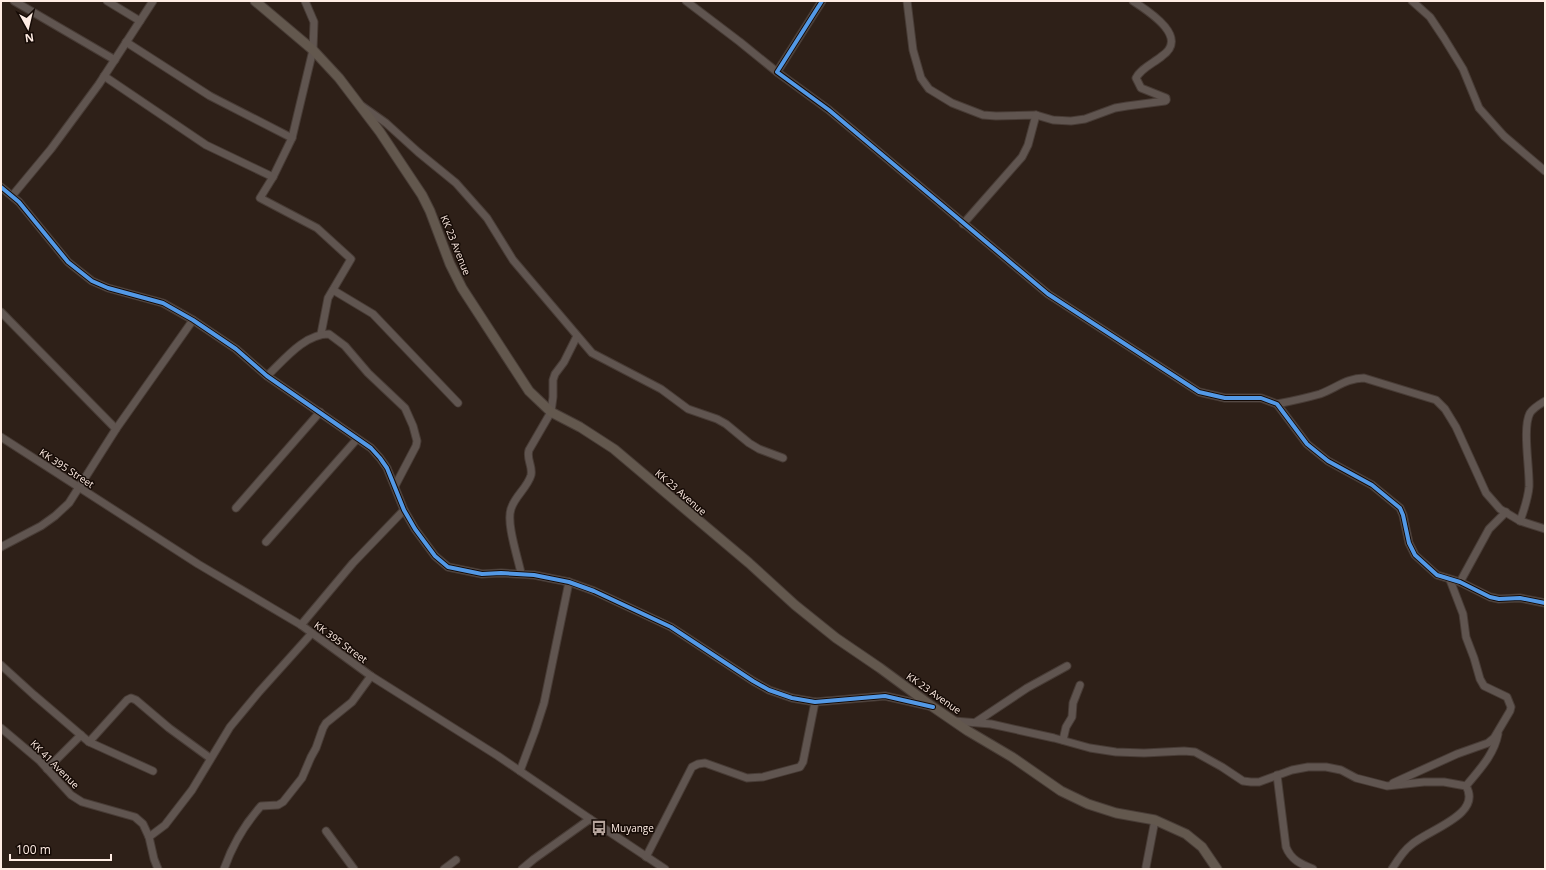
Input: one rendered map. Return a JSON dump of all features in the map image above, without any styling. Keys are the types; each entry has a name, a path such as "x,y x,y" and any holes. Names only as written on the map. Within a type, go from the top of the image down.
{"main road":[{"name":"KK 23 Avenue","path":"255,1 313,50 339,78 380,132 422,195 430,211 450,264 477,312 529,391 551,412 614,449 749,563 795,606 836,638 933,707 968,731 1012,757 1061,791 1088,804 1116,813 1155,820 1186,834 1202,847 1217,869"}],"street":[{"path":"14,1 115,60"},
{"path":"106,1 140,22"},
{"path":"12,196 51,149 104,76 153,1"},
{"path":"305,1 314,22 313,50 292,138 273,177 260,198 317,228 351,259 328,298 322,334"},
{"path":"686,1 777,72 829,110 1048,294 1199,392 1225,398 1262,398 1277,404 1307,444 1328,461 1372,485 1400,508 1409,543 1415,555 1437,575 1460,582 1490,597 1500,599 1520,598 1545,603"},
{"path":"777,72 822,1"},
{"path":"907,1 913,50 921,78 929,89 952,103 983,115 1036,115 1053,120 1071,121 1085,119 1115,108 1166,100 1166,98 1141,88 1136,78 1139,73 1165,55 1171,47 1171,39 1166,28 1153,14 1133,1"},
{"path":"1412,1 1430,17 1444,38 1463,69 1479,108 1504,136 1545,171"},
{"path":"126,42 210,96 292,138"},
{"path":"104,76 206,145 273,177"},
{"path":"357,102 386,123 456,183 487,218 513,260 592,353 660,390 688,409 717,419 726,424 749,443 783,458"},
{"path":"963,224 1022,157 1028,144 1036,115"},
{"path":"1,187 19,202 68,262 92,281 108,288 163,303 193,320 236,349 267,376 371,448 380,458 395,486 404,510 415,529 435,556 448,567 482,574 521,573 569,582 594,591 671,627 753,681 769,690 792,698 815,702 885,696 933,707"},
{"path":"333,290 374,314 458,404"},
{"path":"1,312 116,429"},
{"path":"1,547 41,526 69,503 116,429 193,320"},
{"path":"267,376 296,348 316,336 329,334 345,346 368,373 405,408 410,418 416,436 416,446 395,486"},
{"path":"521,573 511,530 510,509 530,478 532,470 528,453 551,412 555,374 564,362 577,336"},
{"path":"1277,404 1322,393 1346,381 1357,378 1364,378 1436,400 1445,409 1456,427 1486,492 1500,509 1520,521 1545,529"},
{"path":"1520,521 1528,498 1529,487 1526,439 1529,416 1531,411 1545,401"},
{"path":"236,508 320,412"},
{"name":"KK 395 Street","path":"1,437 69,479 79,488 146,529 204,568 301,625 371,676 429,711 665,869"},
{"path":"266,542 357,439"},
{"path":"301,625 353,563 404,510"},
{"path":"1460,582 1489,529 1495,521 1506,512"},
{"path":"1386,786 1457,754 1488,743 1494,738 1510,711 1511,707 1507,698 1484,686 1480,679 1466,637 1461,609 1450,580"},
{"path":"520,771 544,703 569,582"},
{"path":"149,837 165,825 177,811 192,790 230,727 312,633"},
{"path":"1,664 34,695 89,742 153,771"},
{"path":"976,722 1027,688 1067,666"},
{"path":"224,869 246,825 261,806 278,805 283,802 302,778 310,757 316,748 322,728 352,702 371,676"},
{"path":"1063,740 1066,727 1072,717 1073,703 1080,685"},
{"path":"89,742 127,700 131,698 136,700 169,728 210,758"},
{"path":"646,857 692,767 705,763 747,778 763,777 800,767 803,762 815,702"},
{"path":"954,721 991,724 1063,740 1090,748 1116,752 1195,752 1243,781 1259,782 1277,775 1308,767 1326,767 1341,770 1356,778 1386,786 1424,782 1444,782 1466,786"},
{"name":"KK 41 Avenue","path":"1,728 39,760 71,795 82,802 135,817 143,824 149,837 158,869"},
{"path":"1466,786 1490,756 1499,730"},
{"path":"47,769 81,735"},
{"path":"1277,775 1286,847 1289,855 1297,862 1313,869"},
{"path":"1392,869 1411,844 1464,810 1469,798 1469,792 1466,786"},
{"path":"522,869 590,819"},
{"path":"1146,867 1155,820"},
{"path":"326,831 354,869"},
{"path":"444,869 456,860"}],"cycle path":[{"path":"822,1 777,72 829,110 1048,294 1199,392 1225,398 1261,398 1277,404 1307,444 1328,461 1372,485 1400,508 1409,543 1415,555 1437,575 1460,582 1490,597 1499,599 1520,598 1545,603"},
{"path":"1,187 19,202 68,262 92,281 108,288 163,303 193,320 236,349 267,376 371,448 387,468 404,510 415,529 435,556 448,567 482,574 501,573 534,575 569,582 594,591 671,627 753,681 769,690 792,698 815,702 885,696 933,707"}],"place":[{"name":"Muyange","path":"599,828"}]}
